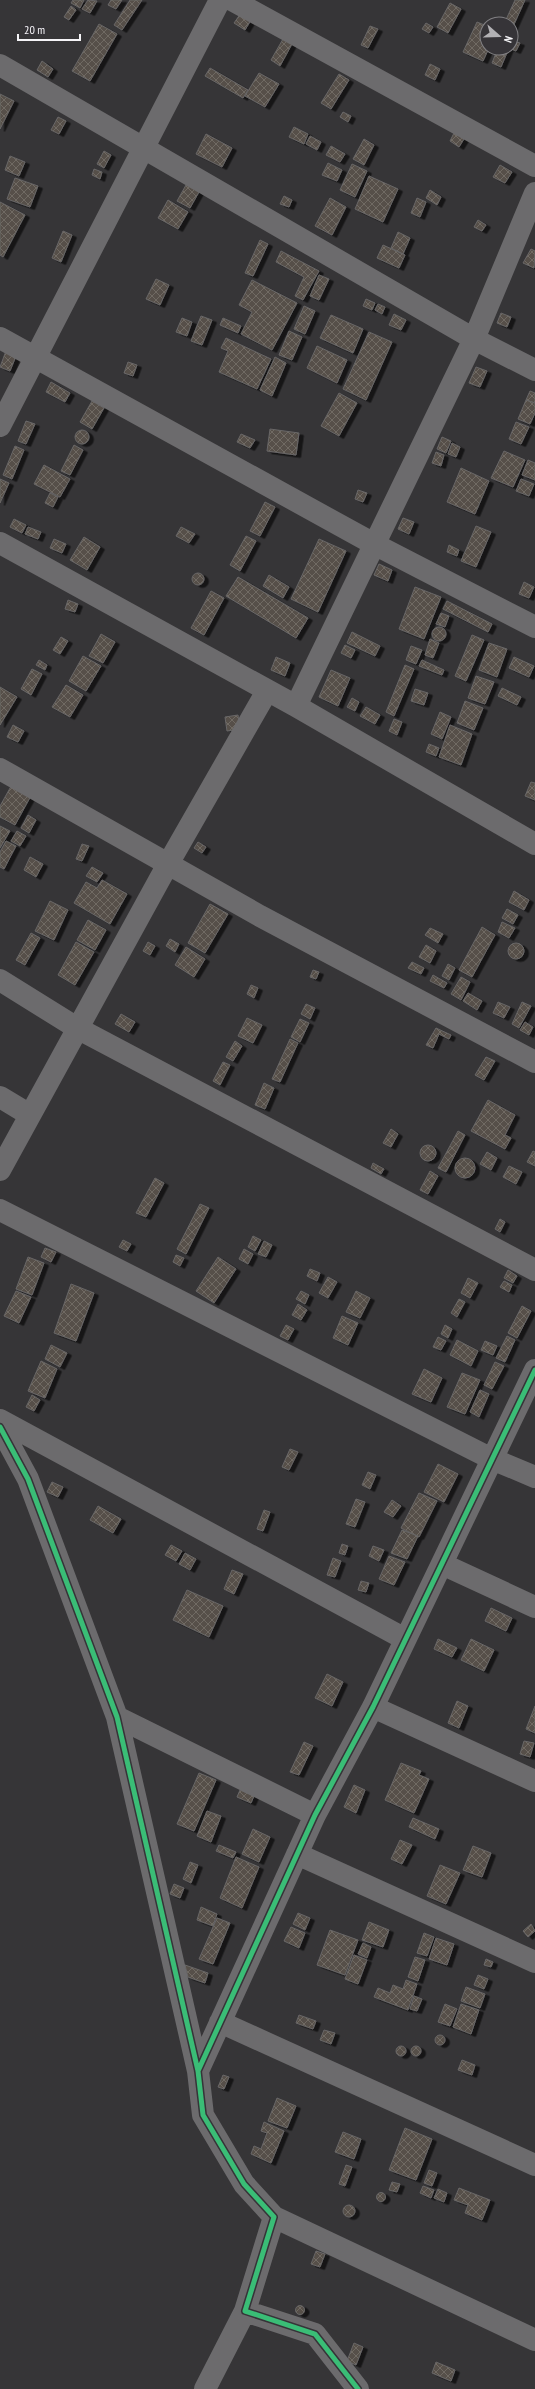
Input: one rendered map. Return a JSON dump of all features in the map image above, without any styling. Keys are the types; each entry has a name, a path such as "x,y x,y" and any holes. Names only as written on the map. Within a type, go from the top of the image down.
{"street":[{"path":"0,426 220,0"},
{"path":"232,0 535,166"},
{"path":"0,65 474,339 535,370"},
{"path":"296,706 474,339 535,193"},
{"path":"0,338 374,544 535,627"},
{"path":"0,543 296,706 535,844"},
{"path":"0,1170 168,864 267,691"},
{"path":"0,769 260,916 535,1062"},
{"path":"0,980 77,1028 535,1270"},
{"path":"0,1097 30,1115"},
{"path":"0,1210 492,1459 535,1477"},
{"path":"198,2071 315,1815 373,1708 535,1370"},
{"path":"0,1420 405,1640"},
{"path":"0,1427 28,1479 117,1717 198,2071 203,2115 244,2184 274,2217 535,2340"},
{"path":"442,1564 535,1607"},
{"path":"373,1708 535,1781"},
{"path":"117,1717 315,1815"},
{"path":"297,1854 535,1962"},
{"path":"220,2022 535,2165"},
{"path":"205,2389 245,2311 274,2217"},
{"path":"245,2311 315,2334 358,2389"}],"building":[{"path":"73,0 84,0 80,8 71,3"},
{"path":"88,0 97,1 90,13 82,9"},
{"path":"111,0 122,0 116,9 108,5"},
{"path":"130,0 142,0 122,30 114,25"},
{"path":"515,0 525,0 518,16 508,16"},
{"path":"450,3 461,9 448,33 437,27"},
{"path":"71,6 76,10 69,20 64,17"},
{"path":"241,13 251,20 245,30 234,23"},
{"path":"477,22 479,23 479,56 485,56 483,61 463,52"},
{"path":"426,23 433,27 429,33 422,29"},
{"path":"99,24 117,34 90,81 72,71"},
{"path":"370,26 378,29 368,48 361,45"},
{"path":"283,39 292,44 280,66 271,60"},
{"path":"495,56 506,56 501,67 492,63"},
{"path":"42,61 53,69 48,77 37,70"},
{"path":"430,64 440,69 435,80 425,75"},
{"path":"210,68 248,90 243,98 205,76"},
{"path":"259,73 279,84 265,107 245,96"},
{"path":"339,74 349,80 331,109 321,103"},
{"path":"0,94 14,101 0,129"},
{"path":"343,112 351,116 348,122 340,117"},
{"path":"58,117 66,121 59,134 51,130"},
{"path":"294,127 308,134 304,144 289,137"},
{"path":"454,133 464,139 459,147 450,141"},
{"path":"206,134 232,148 222,167 196,154"},
{"path":"310,136 321,142 317,150 306,144"},
{"path":"364,139 374,145 364,165 353,159"},
{"path":"331,146 345,154 340,162 326,155"},
{"path":"104,151 111,155 104,168 97,164"},
{"path":"10,156 25,162 19,176 5,170"},
{"path":"328,163 342,170 337,181 322,175"},
{"path":"352,164 367,171 355,197 340,190"},
{"path":"500,165 512,172 505,183 493,177"},
{"path":"94,169 102,172 100,179 92,175"},
{"path":"369,176 398,189 383,222 355,209"},
{"path":"15,178 38,186 30,207 7,199"},
{"path":"186,185 199,192 190,208 177,201"},
{"path":"430,190 441,197 437,205 426,198"},
{"path":"284,196 292,200 289,207 280,204"},
{"path":"330,198 346,207 332,235 315,226"},
{"path":"417,198 426,202 420,217 411,213"},
{"path":"168,200 188,212 178,229 158,218"},
{"path":"0,202 25,215 3,257 0,255"},
{"path":"478,220 486,225 482,231 474,227"},
{"path":"63,231 72,235 61,262 52,258"},
{"path":"398,232 410,238 403,254 391,248"},
{"path":"260,240 268,244 253,276 245,273"},
{"path":"383,245 405,255 399,268 377,258"},
{"path":"531,249 535,251 534,268 523,263"},
{"path":"281,251 319,271 303,300 295,296 304,277 276,262"},
{"path":"319,275 329,279 319,300 310,296"},
{"path":"156,279 169,285 160,305 146,299"},
{"path":"252,280 297,303 272,350 241,334 252,312 239,305"},
{"path":"366,299 375,303 372,310 363,306"},
{"path":"378,304 385,307 382,314 375,310"},
{"path":"304,306 315,311 305,334 294,329"},
{"path":"501,313 511,317 507,327 497,323"},
{"path":"394,314 406,320 401,330 389,325"},
{"path":"331,315 363,329 353,353 320,338"},
{"path":"201,316 212,320 202,345 191,341"},
{"path":"182,318 192,322 187,336 176,332"},
{"path":"223,318 241,326 238,333 220,325"},
{"path":"289,331 302,337 292,360 279,355"},
{"path":"369,332 392,342 366,400 343,389"},
{"path":"226,338 271,359 257,389 219,372 228,351 221,348"},
{"path":"317,346 347,360 337,383 307,368"},
{"path":"6,351 16,356 10,371 0,367"},
{"path":"275,357 286,363 272,396 260,390"},
{"path":"128,362 137,365 133,376 124,373"},
{"path":"476,367 487,371 480,387 469,383"},
{"path":"51,382 70,393 65,402 46,392"},
{"path":"530,391 535,393 535,403 526,400"},
{"path":"339,393 357,403 339,436 321,426"},
{"path":"526,400 535,403 535,413 530,424 518,419"},
{"path":"92,401 104,408 92,429 80,422"},
{"path":"26,421 35,424 26,444 18,441"},
{"path":"516,422 529,427 521,444 509,439"},
{"path":"270,429 299,433 296,455 267,451"},
{"path":"79,430 85,430 89,434 89,440 85,444 79,444 75,440 75,434"},
{"path":"241,434 255,440 250,448 237,442"},
{"path":"442,437 451,441 446,453 437,449"},
{"path":"452,443 460,447 456,457 448,454"},
{"path":"74,445 83,450 70,475 61,471"},
{"path":"15,446 24,450 12,479 3,475"},
{"path":"504,451 525,460 513,487 491,478"},
{"path":"436,452 444,455 441,466 432,463"},
{"path":"528,460 535,463 535,480 522,475"},
{"path":"44,465 70,479 60,497 34,484"},
{"path":"461,468 489,481 475,514 447,502"},
{"path":"0,479 9,483 0,503"},
{"path":"521,479 534,484 529,496 516,491"},
{"path":"358,490 367,493 363,502 355,499"},
{"path":"50,493 58,497 53,507 45,503"},
{"path":"265,502 275,507 260,536 250,531"},
{"path":"403,518 414,522 409,534 398,529"},
{"path":"14,519 26,525 22,533 10,527"},
{"path":"476,526 491,532 476,567 461,561"},
{"path":"28,527 41,532 38,539 25,534"},
{"path":"181,527 195,534 189,543 176,536"},
{"path":"246,536 256,541 240,571 230,565"},
{"path":"84,537 100,547 87,570 70,560"},
{"path":"54,539 66,544 62,553 50,548"},
{"path":"319,539 346,551 318,612 291,599"},
{"path":"449,545 459,550 457,556 447,552"},
{"path":"379,564 392,570 388,581 374,575"},
{"path":"196,573 200,573 204,579 200,585 196,585 192,581 192,577"},
{"path":"269,575 289,587 283,598 263,586"},
{"path":"238,577 308,618 296,638 226,596"},
{"path":"524,582 534,587 529,598 519,594"},
{"path":"415,587 441,597 424,639 399,629"},
{"path":"211,591 224,598 204,635 191,628"},
{"path":"68,600 78,604 75,612 65,609"},
{"path":"447,601 492,624 488,632 443,609"},
{"path":"441,613 449,616 445,627 436,624"},
{"path":"439,627 444,629 446,634 444,639 439,641 434,639 432,634 434,629"},
{"path":"352,632 380,646 375,656 347,643"},
{"path":"101,634 115,642 103,663 89,656"},
{"path":"472,635 484,640 466,681 455,676"},
{"path":"61,637 68,641 60,654 53,650"},
{"path":"430,639 439,643 433,658 425,655"},
{"path":"489,643 507,649 497,677 479,670"},
{"path":"345,645 355,650 351,658 341,653"},
{"path":"411,646 422,650 416,664 406,660"},
{"path":"83,656 101,666 86,691 69,681"},
{"path":"276,657 290,663 285,676 271,670"},
{"path":"514,657 534,666 529,677 509,668"},
{"path":"39,660 47,665 45,670 36,665"},
{"path":"422,660 444,670 442,675 419,666"},
{"path":"405,665 414,669 394,716 386,712"},
{"path":"32,669 42,674 31,695 21,689"},
{"path":"331,670 350,678 338,706 319,697"},
{"path":"476,676 494,682 485,704 468,698"},
{"path":"66,685 83,695 70,717 52,707"},
{"path":"0,687 17,697 0,725"},
{"path":"502,688 521,697 517,705 498,696"},
{"path":"415,689 428,693 424,705 411,701"},
{"path":"352,698 359,702 355,711 347,707"},
{"path":"465,701 483,708 474,730 457,723"},
{"path":"366,707 380,715 375,724 360,716"},
{"path":"440,712 451,717 442,739 431,734"},
{"path":"238,715 240,729 227,731 225,717"},
{"path":"394,719 402,722 397,735 389,731"},
{"path":"13,725 24,731 18,742 7,737"},
{"path":"450,725 472,734 461,765 439,757"},
{"path":"429,744 439,748 436,756 426,752"},
{"path":"14,781 33,792 15,825 0,817 0,806"},
{"path":"531,782 535,783 535,800 525,796"},
{"path":"28,815 36,820 29,833 21,828"},
{"path":"0,826 10,831 0,848"},
{"path":"17,831 26,836 20,846 11,841"},
{"path":"6,841 16,846 4,869 0,867 0,852"},
{"path":"198,842 206,847 202,853 194,848"},
{"path":"82,844 89,846 82,861 76,859"},
{"path":"30,857 43,864 36,877 24,870"},
{"path":"92,867 103,873 97,882 86,876"},
{"path":"102,880 127,894 110,924 74,903 86,882 97,888"},
{"path":"514,891 529,900 524,910 509,902"},
{"path":"50,901 68,910 54,940 35,931"},
{"path":"210,904 228,914 205,953 188,943"},
{"path":"507,909 518,915 513,924 502,918"},
{"path":"88,920 106,930 95,950 77,940"},
{"path":"502,922 515,928 509,938 498,932"},
{"path":"482,927 495,935 472,977 459,970"},
{"path":"430,928 443,934 438,943 425,935"},
{"path":"31,933 40,938 25,965 16,960"},
{"path":"170,939 179,944 175,952 166,946"},
{"path":"76,942 94,952 75,985 58,975"},
{"path":"148,942 155,946 150,955 143,951"},
{"path":"513,943 519,943 524,948 522,957 519,959 513,959 508,954 508,948"},
{"path":"426,945 436,951 430,963 419,957"},
{"path":"186,947 205,959 194,977 175,965"},
{"path":"412,962 424,968 421,974 408,968"},
{"path":"448,964 455,968 449,980 442,976"},
{"path":"313,970 319,972 316,979 310,977"},
{"path":"433,975 447,983 444,988 430,981"},
{"path":"461,977 470,982 461,1000 451,994"},
{"path":"251,985 258,988 254,998 247,994"},
{"path":"468,993 482,1001 477,1010 463,1001"},
{"path":"498,1002 510,1007 504,1018 493,1013"},
{"path":"522,1002 531,1006 519,1028 512,1024"},
{"path":"306,1004 315,1008 310,1019 301,1014"},
{"path":"121,1014 135,1022 129,1032 115,1024"},
{"path":"247,1018 262,1025 253,1043 238,1036"},
{"path":"300,1019 309,1023 300,1042 291,1037"},
{"path":"525,1022 533,1027 529,1035 520,1030"},
{"path":"436,1028 451,1035 449,1039 439,1034 433,1048 426,1045"},
{"path":"290,1039 298,1043 280,1082 272,1079"},
{"path":"235,1041 242,1046 233,1061 226,1057"},
{"path":"486,1057 495,1061 484,1080 475,1075"},
{"path":"223,1062 230,1065 220,1085 213,1081"},
{"path":"264,1083 274,1088 265,1109 255,1105"},
{"path":"488,1100 515,1115 505,1135 511,1138 505,1149 471,1131"},
{"path":"391,1129 398,1134 391,1147 383,1143"},
{"path":"458,1131 465,1135 446,1172 438,1168"},
{"path":"425,1145 431,1145 436,1150 434,1159 431,1161 425,1161 420,1156 420,1150"},
{"path":"533,1151 535,1152 535,1166 527,1162"},
{"path":"487,1152 497,1158 491,1170 480,1164"},
{"path":"465,1158 472,1161 475,1168 472,1175 465,1178 458,1175 455,1168 458,1161"},
{"path":"373,1163 384,1169 381,1174 371,1168"},
{"path":"509,1166 522,1172 516,1184 503,1177"},
{"path":"430,1171 438,1176 428,1194 420,1190"},
{"path":"155,1178 164,1183 146,1217 136,1213"},
{"path":"200,1204 209,1208 186,1254 177,1249"},
{"path":"500,1219 505,1222 500,1232 495,1229"},
{"path":"253,1236 261,1240 255,1251 248,1247"},
{"path":"123,1240 131,1244 127,1251 119,1247"},
{"path":"264,1241 272,1245 266,1257 258,1254"},
{"path":"45,1248 56,1252 51,1262 41,1257"},
{"path":"244,1249 253,1254 248,1264 239,1259"},
{"path":"176,1255 184,1258 180,1266 173,1262"},
{"path":"28,1257 44,1263 32,1295 16,1289"},
{"path":"218,1257 236,1269 214,1303 196,1291"},
{"path":"310,1269 320,1273 317,1281 307,1276"},
{"path":"508,1270 517,1276 513,1283 504,1278"},
{"path":"328,1277 337,1282 328,1298 319,1293"},
{"path":"468,1278 478,1283 470,1298 461,1293"},
{"path":"504,1281 512,1285 509,1292 500,1287"},
{"path":"71,1284 94,1293 76,1341 54,1333"},
{"path":"16,1291 31,1297 19,1323 4,1316"},
{"path":"301,1291 309,1295 305,1304 296,1299"},
{"path":"356,1291 370,1298 360,1318 346,1312"},
{"path":"459,1299 465,1302 457,1317 451,1313"},
{"path":"298,1304 307,1310 301,1320 292,1315"},
{"path":"522,1306 531,1311 517,1338 508,1333"},
{"path":"342,1316 358,1323 348,1345 333,1338"},
{"path":"286,1325 294,1329 288,1340 280,1336"},
{"path":"445,1325 452,1329 448,1338 441,1334"},
{"path":"507,1336 515,1340 505,1362 496,1358"},
{"path":"438,1337 446,1341 441,1350 433,1347"},
{"path":"457,1340 478,1351 471,1366 450,1355"},
{"path":"485,1341 497,1346 493,1355 481,1350"},
{"path":"51,1345 67,1353 60,1367 45,1359"},
{"path":"41,1361 57,1369 45,1398 28,1391"},
{"path":"495,1362 504,1366 492,1389 484,1385"},
{"path":"424,1369 442,1378 431,1402 412,1394"},
{"path":"462,1373 480,1380 465,1414 447,1407"},
{"path":"480,1390 489,1394 479,1417 470,1412"},
{"path":"32,1395 40,1400 34,1411 26,1407"},
{"path":"290,1449 298,1452 289,1470 282,1467"},
{"path":"438,1464 458,1474 444,1502 424,1492"},
{"path":"368,1472 376,1475 370,1489 362,1485"},
{"path":"52,1482 63,1487 58,1497 47,1492"},
{"path":"419,1493 437,1501 419,1537 401,1528"},
{"path":"356,1499 365,1502 355,1527 346,1524"},
{"path":"392,1500 401,1506 393,1517 384,1512"},
{"path":"98,1506 121,1519 113,1533 90,1520"},
{"path":"264,1510 270,1512 263,1531 257,1529"},
{"path":"402,1530 418,1536 407,1559 391,1553"},
{"path":"342,1544 348,1546 345,1555 339,1553"},
{"path":"171,1545 182,1551 176,1561 165,1555"},
{"path":"373,1546 384,1550 379,1561 369,1556"},
{"path":"185,1553 196,1559 190,1570 179,1564"},
{"path":"389,1556 405,1562 394,1585 379,1579"},
{"path":"333,1558 341,1561 335,1577 327,1575"},
{"path":"232,1570 243,1574 234,1594 224,1589"},
{"path":"361,1581 369,1583 366,1592 358,1590"},
{"path":"187,1590 223,1606 209,1637 173,1620"},
{"path":"491,1608 512,1618 506,1631 485,1621"},
{"path":"438,1639 457,1648 452,1657 434,1649"},
{"path":"471,1639 494,1650 484,1671 461,1660"},
{"path":"327,1674 343,1682 332,1706 315,1698"},
{"path":"457,1701 468,1706 459,1728 448,1723"},
{"path":"535,1706 535,1733 526,1729"},
{"path":"524,1741 534,1743 530,1757 520,1754"},
{"path":"304,1742 313,1746 299,1775 290,1772"},
{"path":"401,1763 421,1771 419,1775 429,1779 414,1813 385,1800"},
{"path":"199,1773 216,1780 194,1831 177,1824"},
{"path":"354,1785 365,1790 356,1813 344,1807"},
{"path":"240,1790 254,1796 251,1803 237,1797"},
{"path":"207,1811 221,1816 211,1842 197,1836"},
{"path":"413,1818 439,1829 435,1839 409,1827"},
{"path":"253,1829 270,1837 259,1862 242,1854"},
{"path":"400,1840 412,1845 402,1864 391,1859"},
{"path":"219,1845 236,1852 233,1858 216,1851"},
{"path":"473,1846 491,1853 482,1877 463,1870"},
{"path":"236,1857 259,1867 242,1908 220,1898"},
{"path":"190,1862 198,1865 191,1883 183,1879"},
{"path":"440,1865 460,1873 446,1904 427,1896"},
{"path":"174,1884 184,1888 180,1898 170,1894"},
{"path":"201,1907 217,1914 213,1926 197,1920"},
{"path":"298,1913 310,1918 305,1930 293,1924"},
{"path":"217,1918 230,1923 213,1964 199,1959"},
{"path":"369,1922 389,1930 383,1947 362,1940"},
{"path":"531,1924 535,1931 528,1937 523,1931"},
{"path":"291,1927 305,1933 299,1948 284,1941"},
{"path":"330,1930 358,1940 345,1975 317,1965"},
{"path":"424,1933 434,1937 427,1956 417,1953"},
{"path":"436,1938 454,1944 447,1965 429,1959"},
{"path":"363,1943 371,1947 367,1958 358,1954"},
{"path":"354,1955 367,1960 358,1984 345,1979"},
{"path":"415,1957 425,1960 418,1981 408,1977"},
{"path":"486,1959 493,1962 491,1967 484,1965"},
{"path":"185,1965 208,1973 205,1983 188,1977"},
{"path":"478,1975 488,1979 484,1989 474,1985"},
{"path":"406,1980 417,1984 408,2010 374,1997 378,1988 390,1993 393,1985 403,1989"},
{"path":"466,1987 485,1994 480,2008 461,2001"},
{"path":"414,1996 422,1999 417,2011 410,2009"},
{"path":"445,2004 457,2009 450,2026 438,2022"},
{"path":"461,2004 479,2010 471,2034 453,2027"},
{"path":"299,2015 316,2021 313,2029 296,2023"},
{"path":"324,2030 335,2033 331,2044 320,2040"},
{"path":"440,2035 445,2040 440,2045 435,2040"},
{"path":"401,2046 406,2051 401,2056 396,2051"},
{"path":"416,2046 421,2051 416,2056 411,2051"},
{"path":"462,2060 475,2065 472,2075 458,2070"},
{"path":"223,2075 229,2077 224,2089 218,2087"},
{"path":"277,2098 296,2106 287,2128 268,2121"},
{"path":"264,2122 284,2131 271,2163 251,2154 254,2146 261,2149 267,2133 261,2131"},
{"path":"405,2128 432,2139 416,2180 389,2170"},
{"path":"343,2132 361,2139 354,2159 335,2152"},
{"path":"346,2165 352,2167 345,2186 339,2184"},
{"path":"429,2170 437,2173 432,2186 424,2183"},
{"path":"392,2182 400,2184 397,2192 389,2190"},
{"path":"423,2186 434,2190 431,2198 420,2193"},
{"path":"459,2188 490,2200 482,2220 465,2213 468,2205 454,2200"},
{"path":"438,2189 447,2193 444,2202 434,2198"},
{"path":"381,2192 386,2197 381,2202 376,2197"},
{"path":"347,2205 351,2205 355,2211 351,2217 347,2217 343,2213 343,2209"},
{"path":"316,2251 325,2254 320,2267 311,2264"},
{"path":"300,2305 305,2310 300,2315 295,2310"},
{"path":"354,2343 363,2347 356,2365 347,2361"},
{"path":"436,2362 455,2370 451,2381 432,2373"}],"cycle path":[{"path":"198,2071 315,1815 373,1707 535,1370"},
{"path":"0,1427 28,1479 117,1717 198,2071 203,2115 244,2184 274,2217 245,2311 315,2334 358,2389"}]}
